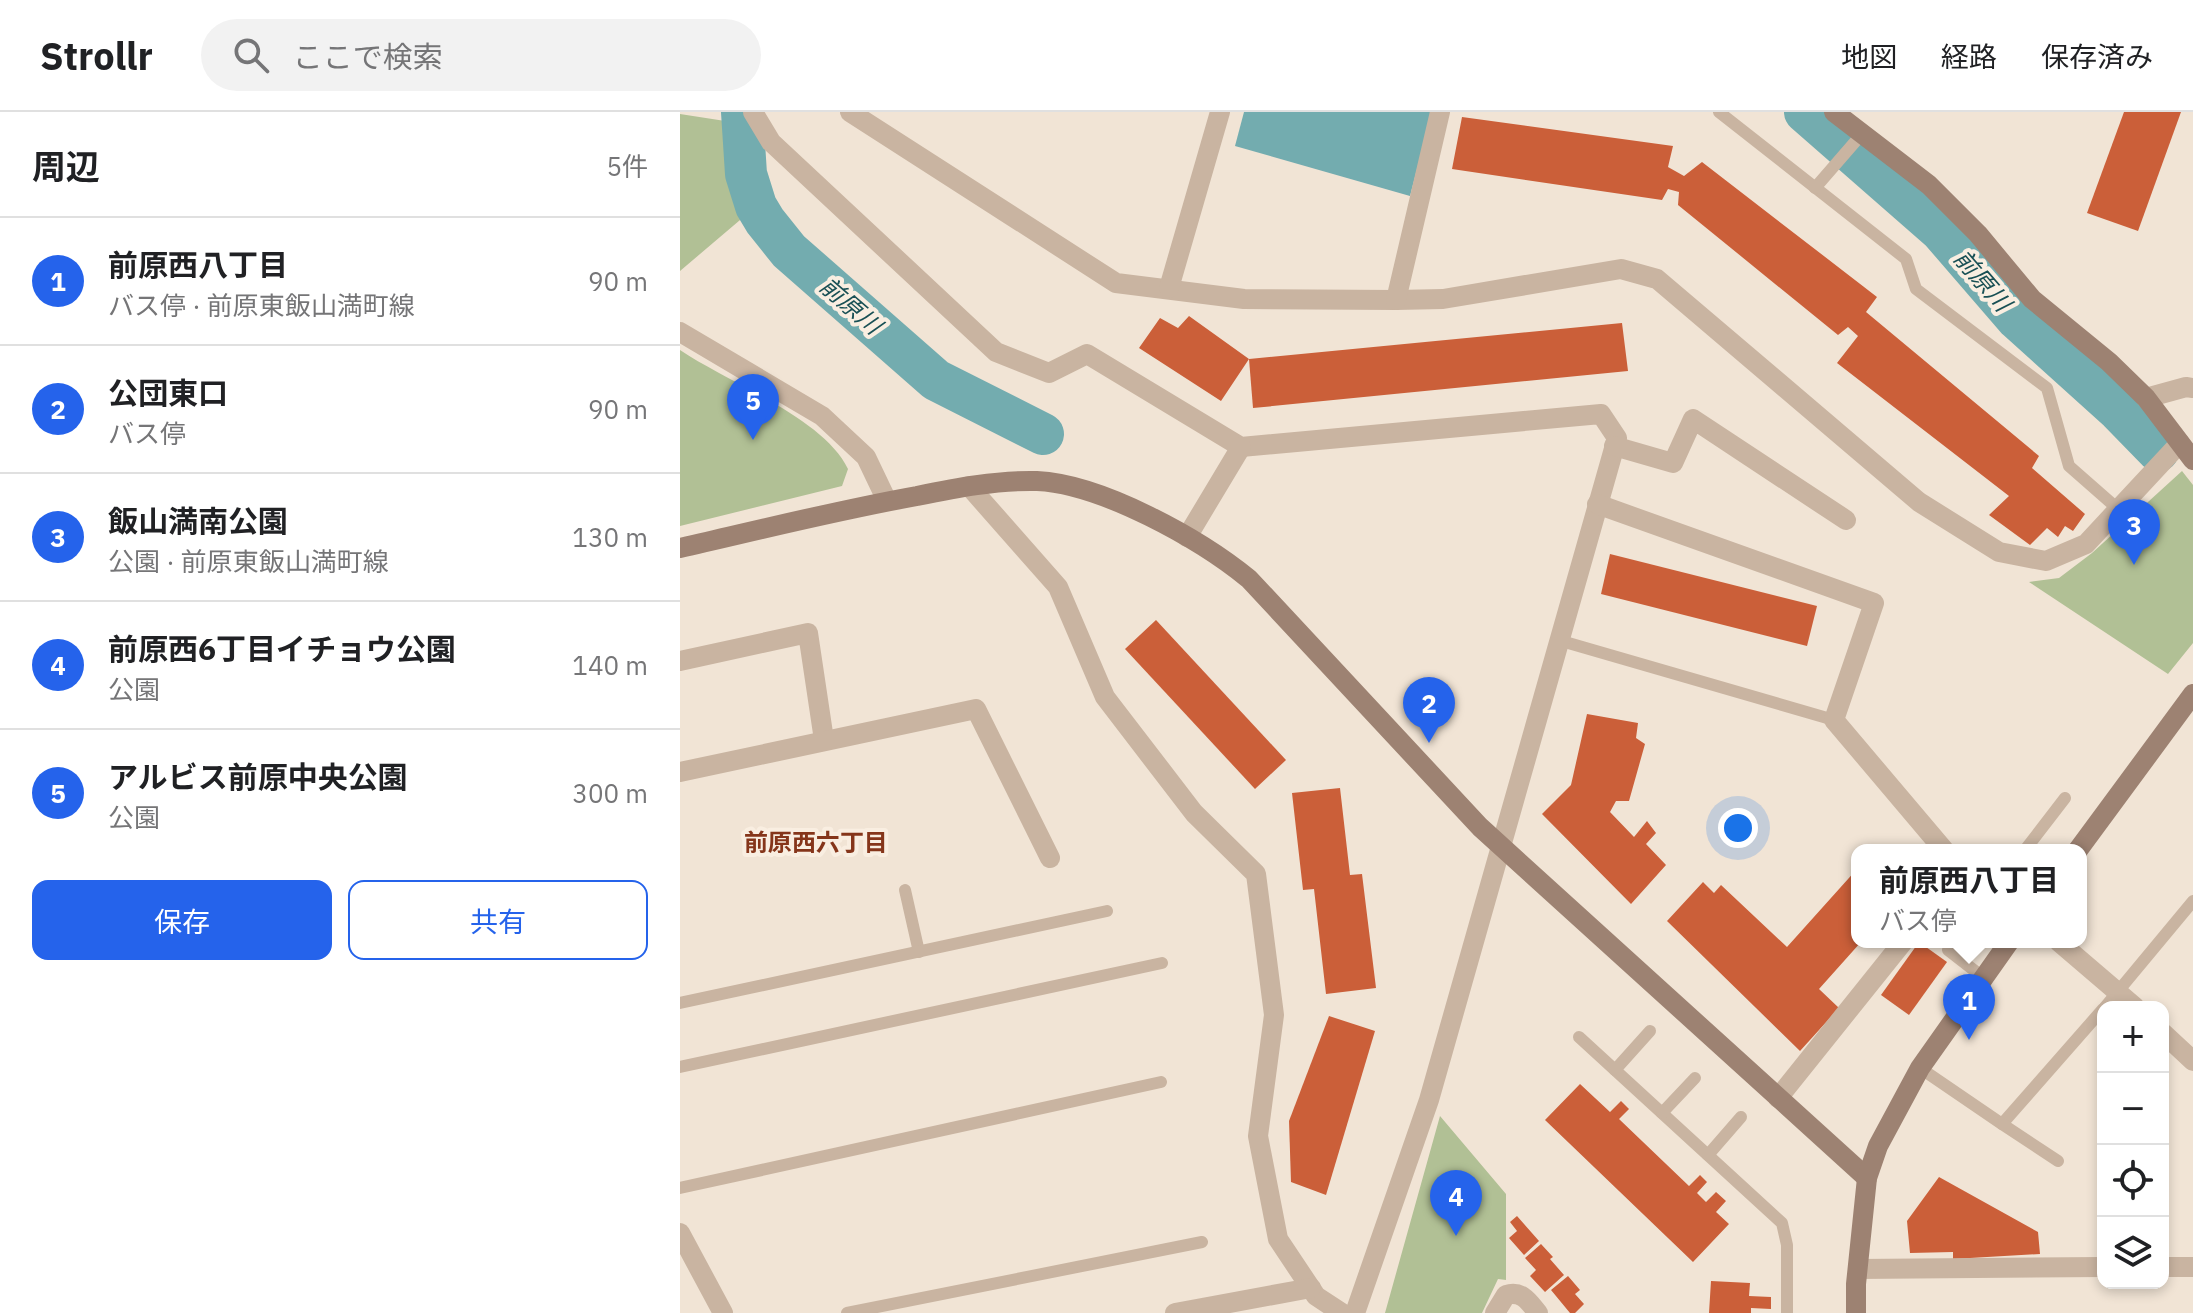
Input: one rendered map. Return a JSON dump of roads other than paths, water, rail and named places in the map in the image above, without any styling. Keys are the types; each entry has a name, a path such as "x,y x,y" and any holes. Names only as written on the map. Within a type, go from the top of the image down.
{"street":[{"path":"753,112 771,142 996,352 1049,373 1087,354 1241,447 1601,414 1617,438 1429,1100 1355,1313"},
{"path":"849,112 1116,283 1244,299 1396,300 1443,299 1621,269 1657,279 1919,502 1999,552 2046,561 2086,544 2118,509 2186,452 2146,398 2109,362 2032,299 1978,234 1929,185 1834,112"},
{"path":"1169,288 1220,112"},
{"path":"1396,300 1440,112"},
{"path":"680,332 822,416 866,457 887,501"},
{"path":"2146,398 2186,387 2193,388"},
{"path":"1614,446 1673,463 1693,419 1846,520"},
{"path":"1187,537 1241,447"},
{"path":"680,548 887,501 969,486 1038,481 1070,486 1122,503 1187,537 1222,557 1249,579 1500,846 1867,1178"},
{"path":"969,486 1058,587 1105,697 1194,813 1256,874 1274,1015 1258,1136 1278,1239 1316,1296 1342,1313"},
{"path":"1597,504 1874,603 1834,720 1939,844"},
{"path":"680,661 808,633 824,740"},
{"path":"2082,844 2193,694"},
{"path":"680,772 976,709 1050,858"},
{"path":"1778,1098 1898,948"},
{"path":"1856,1313 1867,1178 1878,1146 1920,1068 2005,948"},
{"path":"2064,948 2107,1001"},
{"path":"2169,1039 2193,1061"},
{"path":"682,1239 723,1313"},
{"path":"1858,1269 2097,1267"},
{"path":"2169,1267 2193,1267"},
{"path":"1175,1313 1311,1288"},
{"path":"1495,1313 1506,1295 1512,1293 1528,1299 1538,1313"}],"lane":[{"path":"1719,112 1906,259 1916,289 2047,388 2069,466 2118,509"},
{"path":"1815,188 1861,135"},
{"path":"1558,640 1834,720"},
{"path":"2030,844 2065,798"},
{"path":"905,890 919,952"},
{"path":"2111,1001 2193,901"},
{"path":"680,1003 1107,911"},
{"path":"1950,948 1948,950 1984,978"},
{"path":"680,1067 1162,963"},
{"path":"2002,1124 2097,1017"},
{"path":"1615,1070 1650,1031"},
{"path":"1579,1037 1782,1223 1787,1245 1787,1313"},
{"path":"1920,1068 2058,1161"},
{"path":"1662,1113 1695,1078"},
{"path":"680,1188 1161,1082"},
{"path":"1708,1155 1741,1117"},
{"path":"847,1313 1202,1242"}],"water":[{"path":"1244,112 1432,112 1410,196 1235,146"}],"waterway":[{"name":"前原川","path":"742,112 746,174 756,206 789,251 936,380 1043,434"},
{"name":"前原川","path":"1805,112 1941,231 2017,319 2119,411 2158,451"}],"place":[{"name":"アルビス前原中央公園","path":"753,440"},
{"name":"飯山満南公園","path":"2134,565"},
{"name":"公団東口","path":"1429,743"},
{"name":"前原西八丁目","path":"1969,1040"},
{"name":"前原西6丁目イチョウ公園","path":"1456,1236"}],"district":[{"name":"前原西六丁目","path":"816,842"}]}
